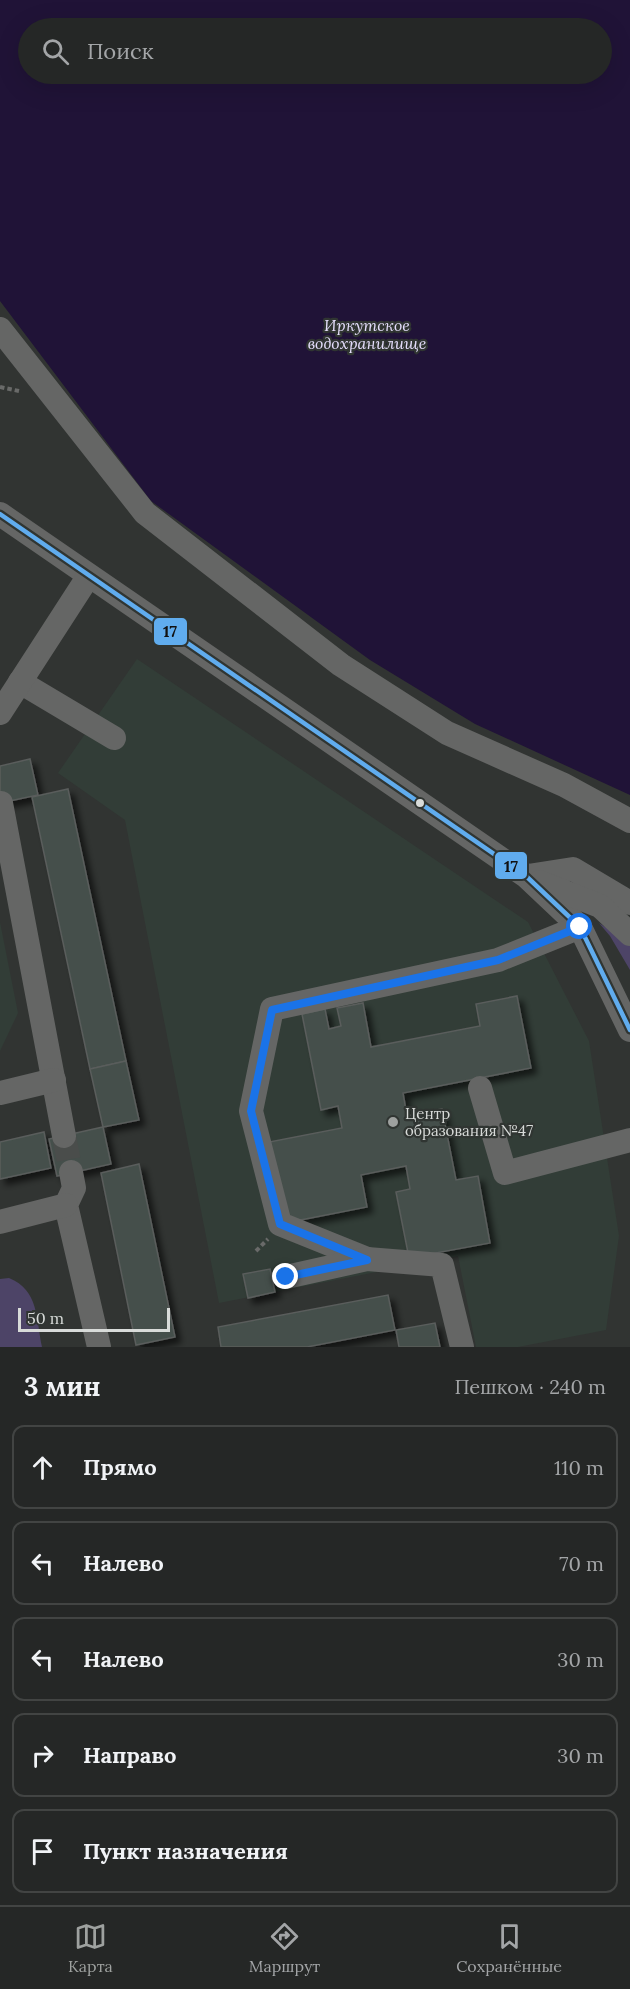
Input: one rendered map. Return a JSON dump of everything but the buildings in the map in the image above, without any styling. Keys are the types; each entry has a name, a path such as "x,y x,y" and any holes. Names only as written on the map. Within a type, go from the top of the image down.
{"street":[{"path":"0,329 145,513 341,665 447,733 564,785 630,821"},
{"path":"0,514 88,577 526,876 580,927 630,1030"},
{"path":"0,713 88,577"},
{"path":"20,682 114,738"},
{"path":"0,803 5,847 64,1136"},
{"path":"526,876 573,869 630,903"},
{"path":"526,876 600,906 630,934"},
{"path":"367,1260 280,1224 251,1111 272,1010 498,960 580,927"},
{"path":"0,1094 54,1080"},
{"path":"480,1088 505,1173 630,1140"},
{"path":"71,1172 74,1188 66,1205 99,1347"},
{"path":"0,1222 66,1205"},
{"path":"286,1277 367,1260 442,1265 462,1347"}],"path":[{"path":"256,1251 273,1234"}],"shaded area":[{"path":"137,659 528,922 589,1041 619,1236 606,1330 518,1347 476,1347 458,1256 219,1303 125,820 58,773"},
{"path":"0,922 18,1013 0,1051"},
{"path":"599,923 630,943 630,970 610,936"},
{"path":"9,1278 19,1283 31,1298 37,1316 42,1347 0,1347 0,1279"}],"water":[{"name":"Иркутское водохранилище","path":"0,0 630,0 630,795 475,724 370,660 151,501 0,301"}],"tunnel":[{"path":"64,1136 71,1172"}],"transit line":[{"name":"17","path":"0,514 526,876 580,927 630,1030"}],"place":[{"name":"Центр образования №47","path":"393,1122"}],"route":[{"path":"286,1277 367,1260 280,1224 251,1111 272,1010 498,960 580,927"}]}
